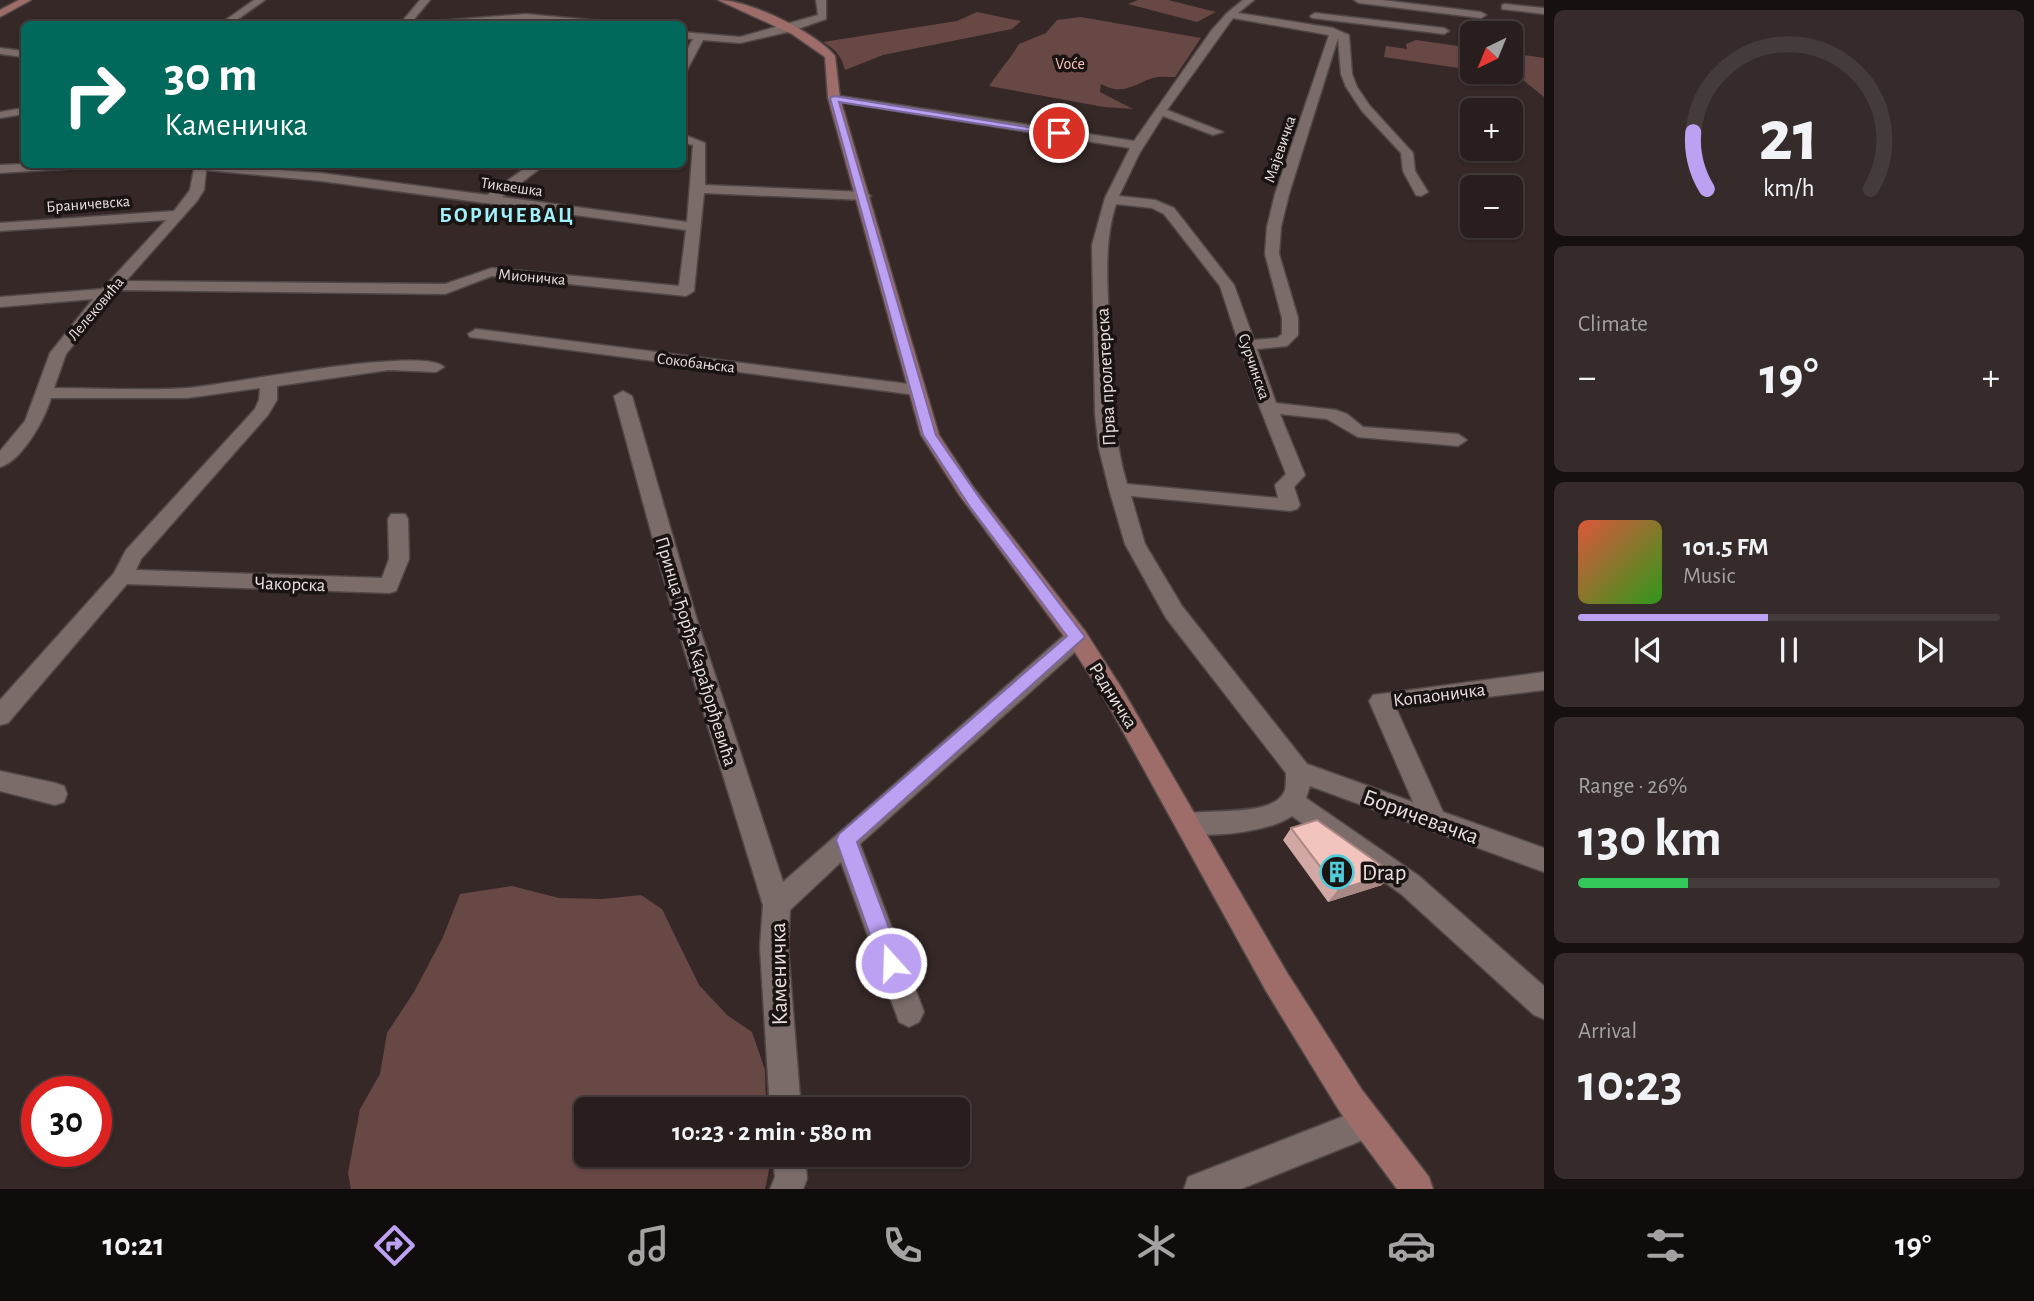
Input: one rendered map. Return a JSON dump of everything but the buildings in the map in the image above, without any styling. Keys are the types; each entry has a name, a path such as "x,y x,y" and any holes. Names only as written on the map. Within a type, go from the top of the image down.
{"street":[{"path":"0,14 26,0"},
{"path":"230,21 260,0"},
{"path":"408,21 425,0"},
{"name":"Радничка","path":"723,0 788,29 822,48 830,56 834,98 930,435 944,459 1077,637 1139,735 1276,981 1367,1123 1417,1189"},
{"path":"686,35 740,40 788,29 823,18 821,0"},
{"path":"1360,0 1481,15"},
{"path":"1240,7 1444,31"},
{"path":"1240,7 1345,37 1343,53 1346,77 1353,94 1407,153 1409,172 1420,192"},
{"name":"Прва пролетерска","path":"1240,7 1137,145 1111,199 1102,225 1099,270 1104,414 1108,449 1135,544 1174,612 1298,771"},
{"path":"1506,7 1544,11"},
{"path":"479,21 526,17 569,21"},
{"name":"Мајевичка","path":"1247,345 1281,343 1290,335 1290,318 1272,254 1274,227 1318,81 1334,38 1333,32"},
{"path":"686,62 699,37"},
{"path":"0,51 21,54"},
{"path":"1318,81 1335,82 1346,77"},
{"path":"834,98 1137,145"},
{"path":"1160,111 1217,132"},
{"path":"0,115 21,112"},
{"name":"Мионичка","path":"0,302 109,289 445,289 472,277 492,272 686,291 695,227 699,143 686,139"},
{"path":"0,169 21,168"},
{"name":"Лелековића","path":"0,461 30,427 58,353 109,289 178,215 197,190 201,168"},
{"name":"Тиквешка","path":"231,168 321,177 695,227"},
{"path":"488,201 534,168"},
{"path":"698,189 864,196"},
{"name":"Сурчинска","path":"1111,199 1155,204 1169,211 1227,285 1269,408 1329,414 1340,418 1357,432 1458,440"},
{"name":"Браничевска","path":"0,227 178,215"},
{"name":"Сокобањска","path":"476,334 915,390"},
{"path":"44,393 176,393 389,365 436,367"},
{"path":"0,716 122,577 133,555 262,411 268,400 269,381"},
{"name":"Принца Ђорђа Карађорђевића","path":"623,396 686,620 776,905"},
{"path":"1118,489 1290,505 1284,485 1296,475 1269,408"},
{"name":"Чакорска","path":"122,577 389,586 399,559 398,519"},
{"name":"Каменичка","path":"785,1097 775,971 776,905 1077,637"},
{"name":"Копаоничка","path":"1434,821 1381,701 1544,681"},
{"path":"1188,823 1274,815 1293,803 1299,789 1298,771"},
{"name":"Боричевачка","path":"1298,771 1544,860"},
{"path":"0,780 55,794"},
{"path":"1293,803 1410,885 1544,1005"},
{"path":"846,840 909,1012"},
{"path":"1200,1189 1367,1123"},
{"path":"786,1189 791,1179 790,1167"}],"green space":[{"path":"1138,0 1168,0 1216,12 1197,22 1128,4"},
{"path":"977,12 1021,21 1012,29 883,55 845,70 837,53 823,42 957,21"},
{"name":"Voće","path":"1081,17 1201,38 1175,77 1155,77 1122,89 1101,84 1100,92 1133,109 1104,107 989,86 1019,44 1046,33 1057,20"},
{"path":"1416,40 1460,46 1460,68 1384,57 1386,46 1407,49 1406,44"},
{"path":"1523,55 1544,58 1544,97 1523,80"},
{"path":"512,886 559,898 602,899 641,895 662,909 699,985 727,1015 752,1032 765,1070 766,1097 574,1097 574,1167 769,1167 765,1189 351,1189 348,1173 360,1109 380,1074 387,1033 414,992 443,937 460,894"}],"place":[{"name":"Drap","path":"1337,872"}],"district":[{"name":"БОРИЧЕВАЦ","path":"507,215"}],"route":[{"path":"891,963 846,840 1077,637 975,503 930,435 834,98 1059,133"}]}
